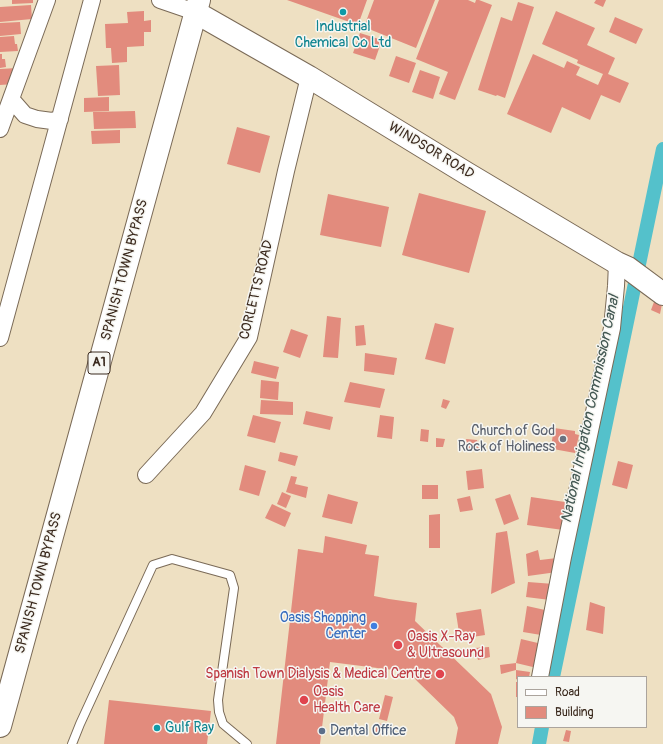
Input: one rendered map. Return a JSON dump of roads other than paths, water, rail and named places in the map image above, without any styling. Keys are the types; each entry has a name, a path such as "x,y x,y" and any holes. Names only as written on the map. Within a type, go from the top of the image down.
{"main road":[{"name":"WINDSOR ROAD","path":"197,6 309,77 466,173 622,265 657,290"},
{"name":"SPANISH TOWN BYPASS","path":"0,726 197,6"}],"street":[{"path":"0,129 48,0"},
{"path":"0,338 92,0"},
{"path":"160,0 197,6"},
{"name":"CORLETTS ROAD","path":"146,475 204,413 248,337 309,77"},
{"path":"11,99 25,115 37,120 52,121 60,119"},
{"path":"540,676 563,556 612,328 616,286 622,265"}],"lane":[{"path":"72,744 153,565 172,559 230,575 234,588 218,700 219,712 223,724 247,744"}],"waterway":[{"name":"National Irrigation Commission Canal","path":"553,676 663,149"},
{"name":"National Irrigation Commission Canal","path":"539,744 542,728"}],"place":[{"name":"Industrial Chemical Co Ltd","path":"343,12"},
{"name":"Church of God Rock of Holiness","path":"563,439"},
{"name":"Oasis Shopping Center","path":"374,626"},
{"name":"Oasis X-Ray & Ultrasound","path":"398,645"},
{"name":"Spanish Town Dialysis & Medical Centre","path":"440,674"},
{"name":"Oasis Health Care","path":"304,700"},
{"name":"Gulf Ray","path":"157,728"},
{"name":"Dental Office","path":"322,731"}]}
